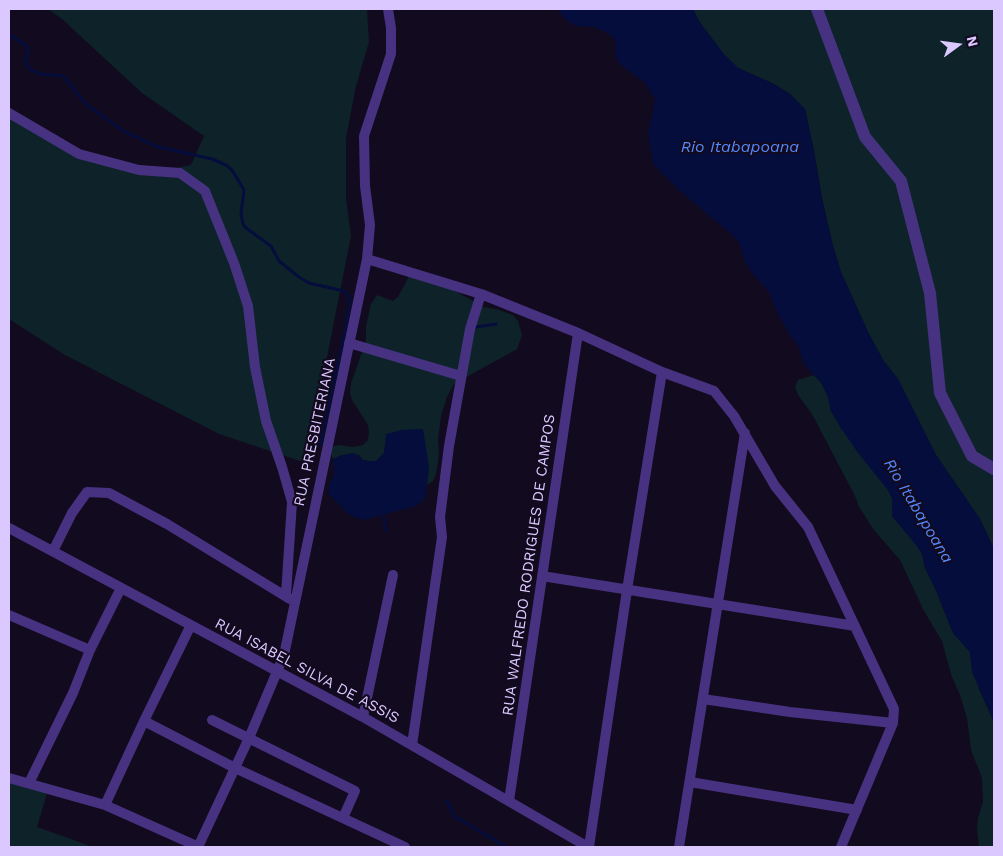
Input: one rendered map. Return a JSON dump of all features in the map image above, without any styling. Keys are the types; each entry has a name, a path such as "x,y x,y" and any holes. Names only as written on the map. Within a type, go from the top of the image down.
{"street":[{"name":"RUA PRESBITERIANA","path":"199,847 249,738 284,655 367,259 370,224 365,186 364,136 390,54 391,28 388,9"},
{"path":"817,9 865,137 901,182 930,293 940,393 972,456 994,468"},
{"path":"9,113 79,154 139,170 180,172 205,191 234,263 248,306 255,367 266,421 292,502 286,595"},
{"path":"367,259 481,294 578,333 662,372 714,391 745,433 775,486 808,527 894,709 893,723 841,847"},
{"path":"412,745 442,537 440,517 449,446 470,330 481,294"},
{"name":"RUA WALFREDO RODRIGUES DE CAMPOS","path":"509,802 578,333"},
{"path":"349,343 461,376"},
{"path":"589,847 662,372"},
{"path":"679,847 745,433"},
{"path":"53,551 72,513 87,492 109,493 167,524 295,602"},
{"name":"RUA ISABEL SILVA DE ASSIS","path":"9,528 363,717 589,847"},
{"path":"363,717 393,575"},
{"path":"542,576 855,626"},
{"path":"29,783 73,693 90,650 121,588"},
{"path":"9,615 90,650"},
{"path":"104,805 191,625"},
{"path":"702,699 790,712 893,723"},
{"path":"212,720 355,791 343,818"},
{"path":"144,721 235,768 405,847"},
{"path":"9,778 104,805 199,847"},
{"path":"690,782 856,810"}],"shaded area":[{"path":"48,9 367,9 369,42 356,86 346,138 346,199 351,236 306,463 219,434 65,355 9,319 9,117 76,150 161,171 191,165 204,136 142,93 62,19"},
{"path":"693,9 994,9 994,549 980,519 936,455 898,379 883,360 841,272 822,198 805,109 790,94 774,84 738,68 724,55 699,21"},
{"path":"409,276 435,279 483,307 513,315 518,321 522,335 517,349 454,384 447,397 441,416 436,474 433,481 427,485 429,467 387,440 384,453 376,461 363,460 359,455 342,455 333,459 330,450 334,446 340,445 353,447 363,445 368,440 368,425 352,400 350,393 351,383 366,341 366,326 371,304 377,295 393,301 398,297"},
{"path":"814,375 822,384 828,397 831,411 841,428 888,490 892,498 892,516 922,554 925,568 953,633 970,652 979,689 994,722 994,847 979,847 977,829 983,802 982,778 971,750 967,718 952,677 942,641 924,611 900,560 874,530 859,507 812,414 798,395 795,387 798,380"},
{"path":"9,780 47,793 37,827 93,847 9,847"}],"water":[{"name":"Rio Itabapoana","path":"557,9 693,9 699,21 724,54 738,68 774,84 790,94 805,109 822,198 841,272 883,360 898,379 936,455 980,519 994,549 994,722 972,672 970,652 953,633 925,568 922,554 892,516 892,498 888,490 858,453 841,428 831,411 828,397 822,384 804,364 798,345 791,337 777,312 769,292 745,262 739,242 681,192 653,164 648,134 655,100 646,84 620,64 615,56 614,38 594,27 576,26 567,21"},
{"path":"423,429 429,467 425,499 416,506 364,520 348,514 329,494 328,488 334,474 333,459 354,453 363,460 376,461 384,453 386,434 402,430"}],"waterway":[{"path":"9,34 27,46 25,63 31,70 40,74 63,76 87,105 122,130 155,146 212,159 226,165 232,170 244,190 241,214 246,228 271,246 279,261 299,277 309,283 344,291 348,295 350,301 346,326 320,445"},
{"path":"476,327 496,324"},
{"path":"383,512 386,531"},
{"path":"447,801 454,816 506,847"}]}
